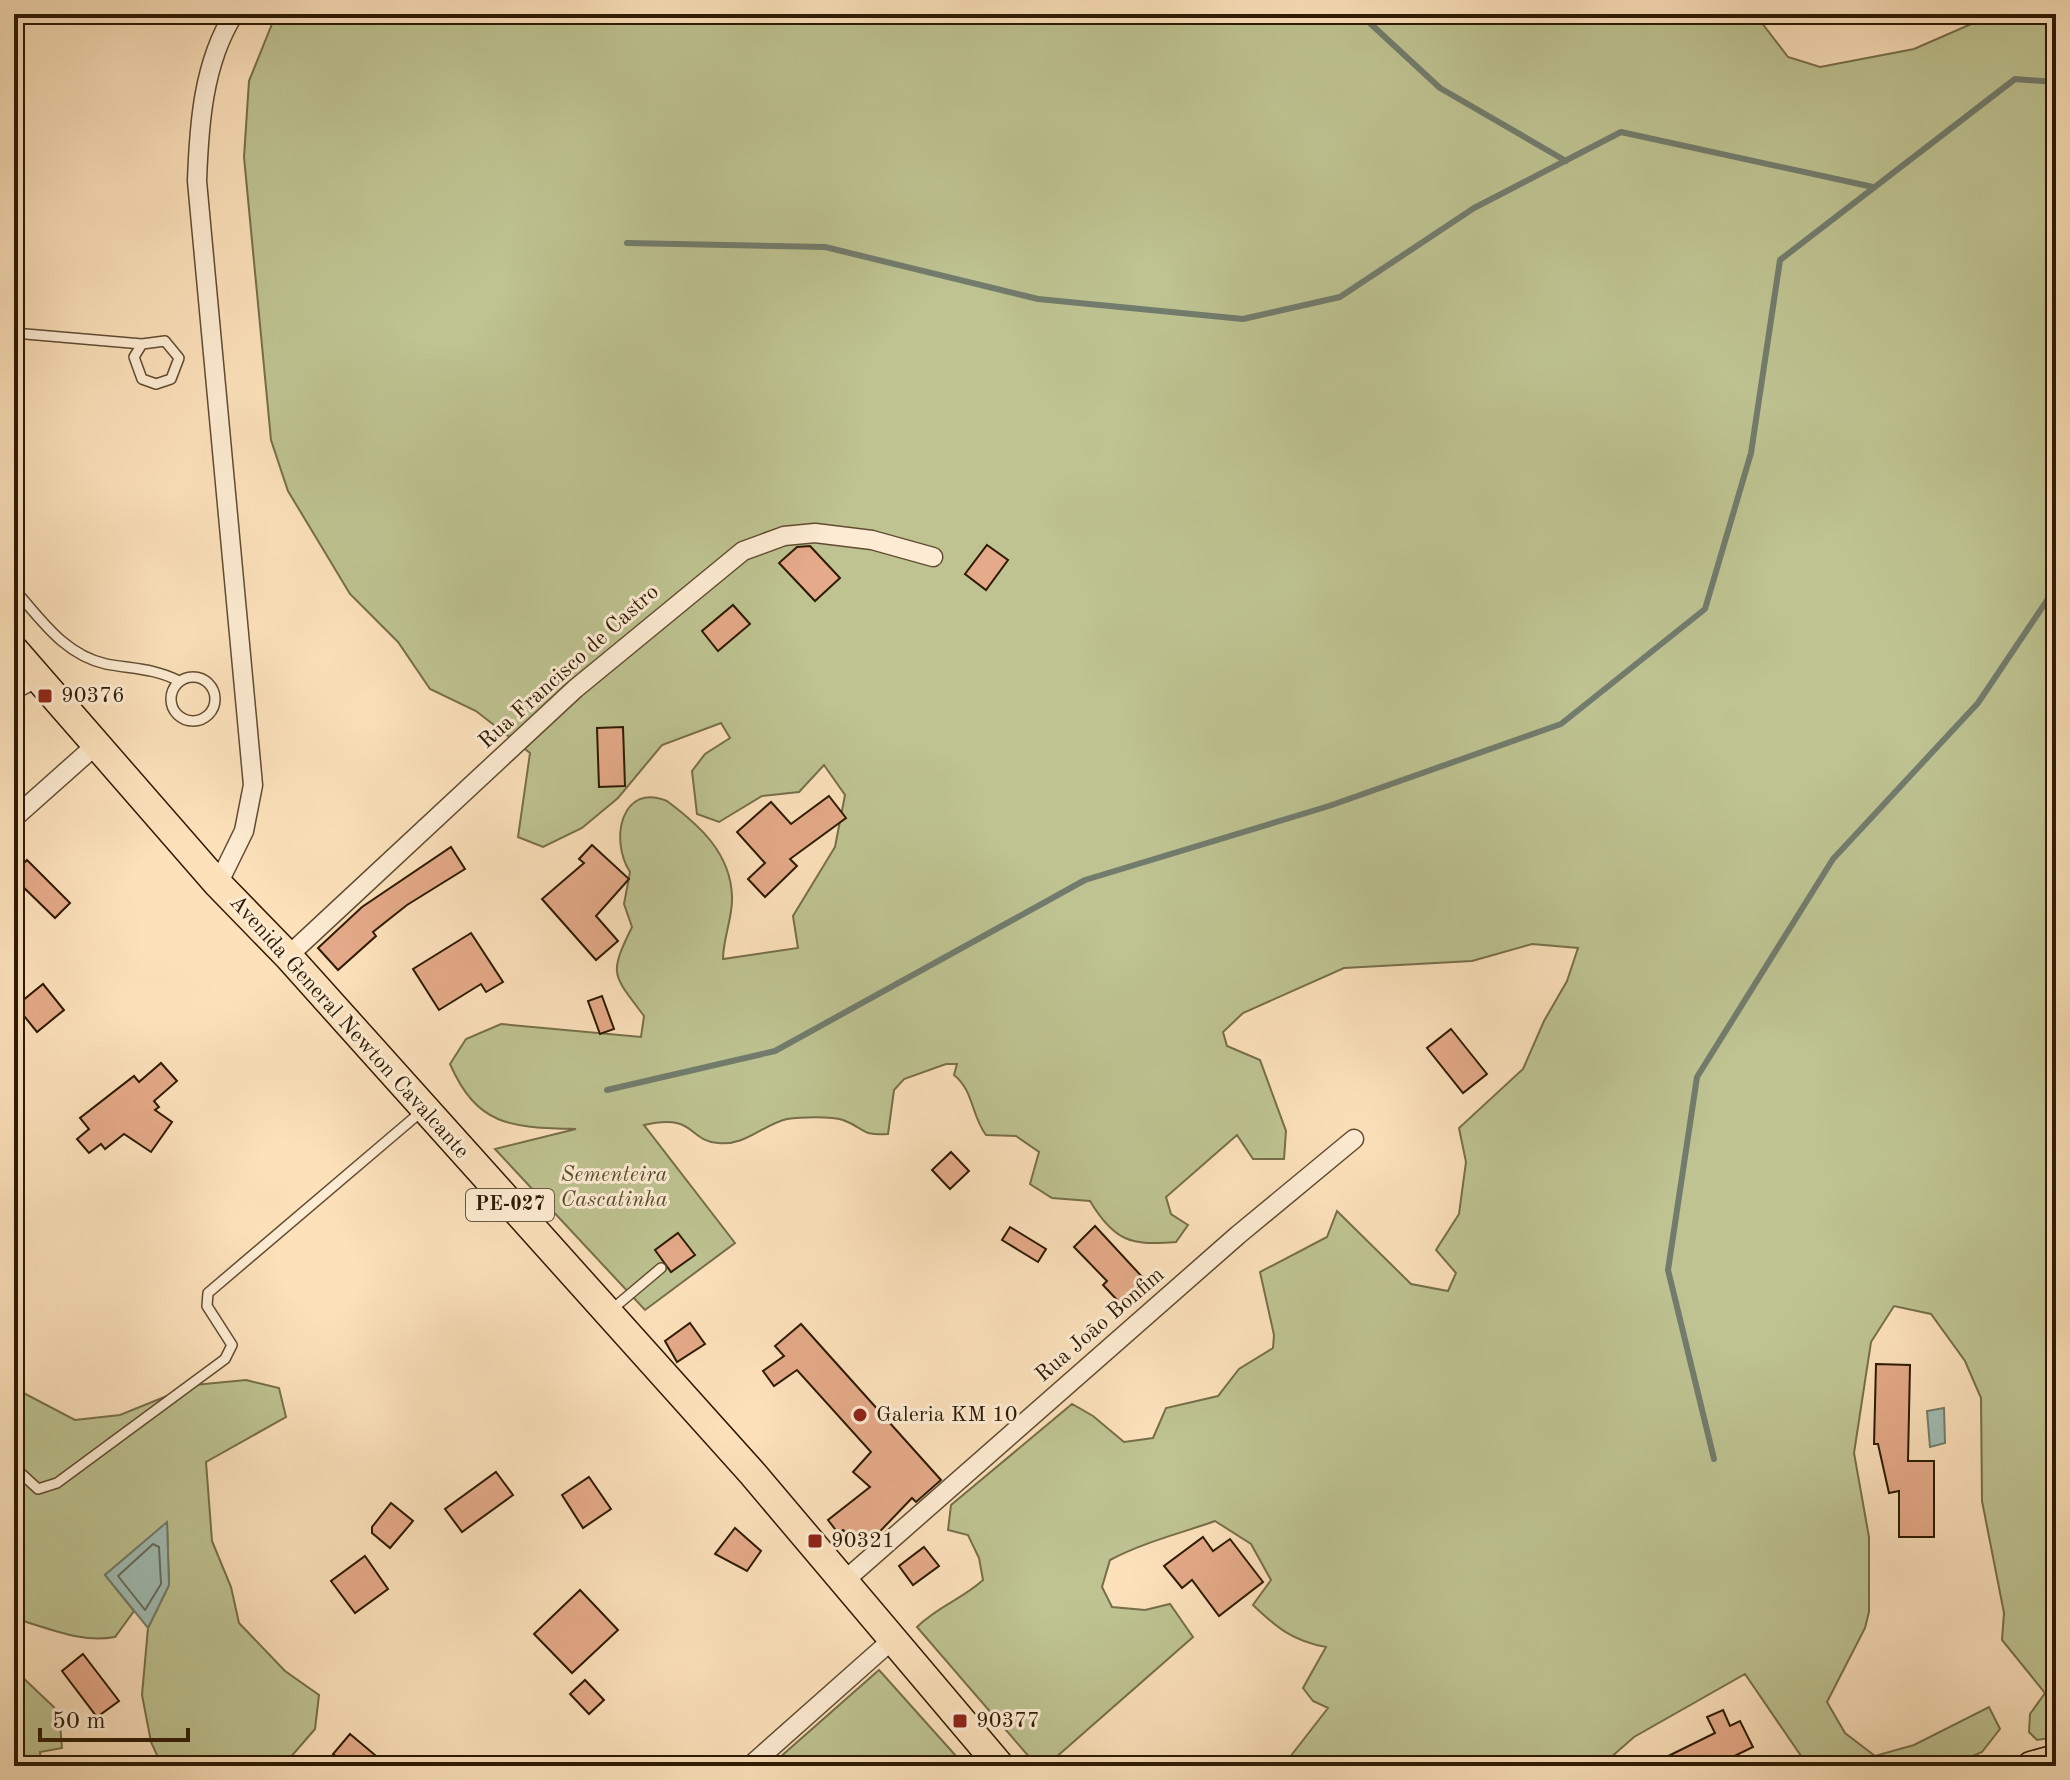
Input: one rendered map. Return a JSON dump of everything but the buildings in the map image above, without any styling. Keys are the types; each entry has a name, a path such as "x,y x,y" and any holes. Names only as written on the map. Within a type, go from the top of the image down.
{"main road":[{"name":"Avenida General Newton Cavalcante","path":"14,650 218,884 288,956 753,1474 1000,1766"},
{"path":"2031,1766 2056,1759"}],"street":[{"path":"218,884 244,831 253,785 197,181 199,116 210,73 234,14"},
{"name":"Rua Francisco de Castro","path":"288,956 575,689 743,551 784,536 815,533 872,540 933,557"},
{"path":"14,818 96,745"},
{"name":"Rua João Bonfim","path":"843,1582 1238,1235 1354,1139"},
{"path":"750,1766 892,1640"}],"lane":[{"path":"102,14 131,14"},
{"path":"14,333 142,344 157,339 177,351 179,366 171,379 149,383 137,372 134,357 142,344"},
{"path":"14,589 56,636 77,653 105,664 162,673 179,681 194,676 213,688 216,703 208,717 185,720 173,710 171,695 179,681"},
{"path":"14,695 40,680"},
{"path":"14,1467 38,1489 57,1483 225,1359 232,1345 207,1306 208,1293 424,1109"},
{"path":"607,1313 661,1268"}],"green space":[{"name":"Sementeira Cascatinha","path":"276,14 1755,14 1788,57 1820,67 1914,49 1994,14 2056,14 2056,1737 2037,1740 2029,1732 2030,1714 2045,1693 2002,1640 2004,1613 1982,1501 1981,1398 1965,1361 1931,1314 1894,1306 1871,1342 1854,1453 1869,1537 1869,1612 1865,1628 1827,1702 1845,1733 1875,1756 1914,1745 1989,1707 2000,1729 1982,1752 1950,1766 1808,1766 1745,1674 1634,1737 1601,1766 1283,1766 1328,1708 1313,1701 1303,1688 1326,1647 1286,1632 1253,1605 1271,1580 1251,1544 1215,1521 1110,1560 1102,1587 1112,1607 1145,1610 1170,1604 1193,1637 1046,1766 1037,1766 917,1627 983,1580 979,1558 968,1535 948,1530 951,1505 1072,1404 1093,1416 1124,1442 1153,1438 1166,1408 1218,1396 1239,1369 1273,1348 1274,1335 1260,1272 1327,1237 1337,1211 1411,1284 1448,1291 1456,1273 1436,1250 1459,1214 1466,1162 1459,1128 1523,1069 1544,1021 1567,981 1578,948 1532,944 1472,961 1344,968 1243,1013 1223,1032 1227,1046 1260,1060 1286,1131 1284,1159 1253,1159 1237,1135 1166,1197 1171,1214 1188,1225 1176,1242 1147,1243 1125,1238 1107,1225 1090,1201 1052,1198 1030,1184 1039,1152 1016,1136 986,1135 965,1088 954,1075 957,1064 946,1064 904,1079 894,1090 888,1134 867,1133 838,1119 800,1118 778,1122 737,1141 718,1143 701,1138 673,1122 644,1125 735,1243 645,1310 495,1149 576,1129 534,1127 500,1120 473,1101 450,1064 466,1039 501,1024 641,1037 644,1016 617,974 619,956 632,927 624,904 630,872 624,859 621,830 630,806 639,799 652,797 667,801 701,830 726,867 732,897 723,959 798,948 793,916 835,847 845,795 824,765 799,792 762,796 719,822 697,814 692,771 705,754 730,738 721,723 662,745 618,798 582,828 543,847 518,837 530,753 476,711 430,689 398,642 350,594 288,491 271,440 244,157 249,81"},
{"path":"246,1380 279,1388 286,1417 206,1462 212,1541 231,1587 239,1623 285,1671 319,1695 315,1729 283,1766 162,1766 151,1742 142,1695 148,1628 169,1585 167,1523 105,1575 134,1611 115,1637 80,1637 23,1621 16,1640 19,1674 59,1712 62,1748 40,1752 41,1766 14,1766 14,1388 75,1420 120,1415 194,1385"},
{"path":"879,1670 965,1766 770,1766"}],"water":[{"path":"1944,1408 1945,1443 1930,1447 1927,1411"},
{"path":"167,1522 169,1585 148,1628 105,1575"}],"waterway":[{"path":"1360,14 1440,88 1566,161"},
{"path":"607,1090 775,1051 1085,880 1329,806 1561,724 1705,609 1751,453 1780,260 2015,79 2056,82"},
{"path":"627,243 825,247 1038,299 1243,319 1340,297 1474,208 1621,132 1873,187"},
{"path":"2056,359 2052,391 2056,400"},
{"path":"1714,1459 1668,1270 1697,1077 1833,859 1978,703 2056,587"}],"place":[{"name":"90376","path":"45,696"},
{"name":"Galeria KM 10","path":"860,1415"},
{"name":"90321","path":"815,1541"},
{"name":"90377","path":"960,1721"}]}
